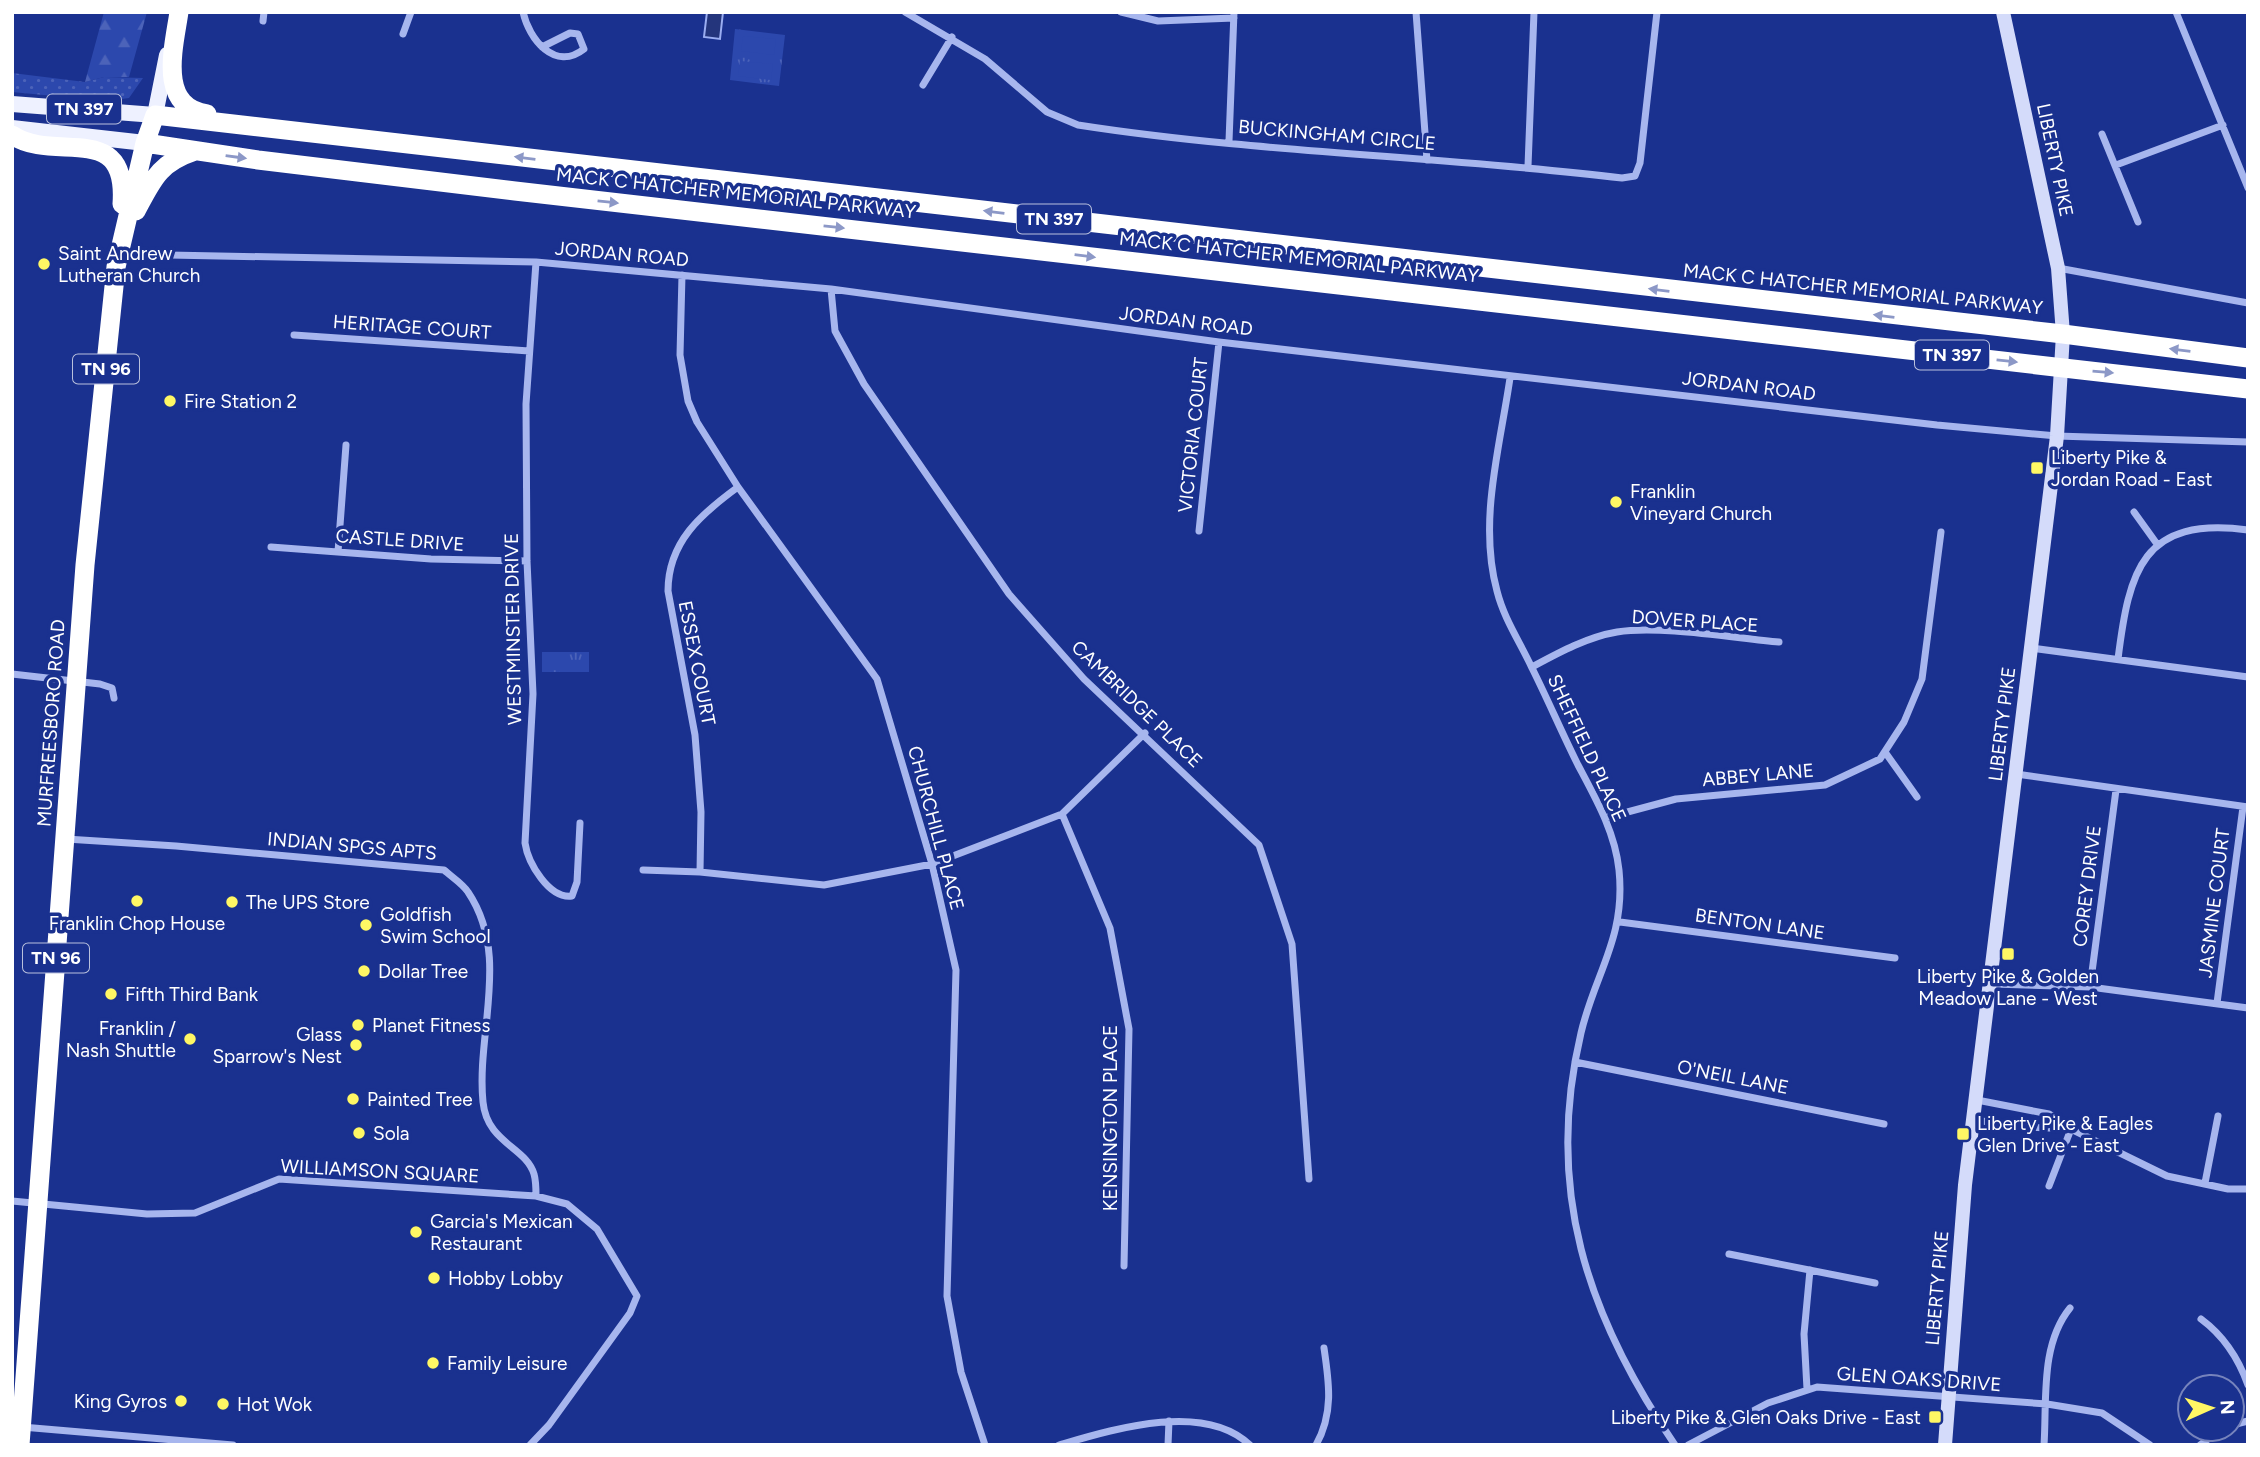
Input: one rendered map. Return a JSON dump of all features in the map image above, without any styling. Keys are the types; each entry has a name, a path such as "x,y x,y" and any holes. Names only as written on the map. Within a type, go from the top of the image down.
{"highway":[{"path":"178,12 172,66 173,85 181,102 198,113 311,127 324,135"},
{"name":"MACK C HATCHER MEMORIAL PARKWAY","path":"155,115 2063,334 2248,358"},
{"name":"MURFREESBORO ROAD","path":"21,1436 85,565 120,246 145,143 155,115"},
{"path":"12,135 22,142 93,149 117,163 123,181 120,246"},
{"name":"MACK C HATCHER MEMORIAL PARKWAY","path":"145,143 515,191 2248,389"},
{"path":"120,246 156,174 172,160 196,151"}],"main road":[{"name":"MURFREESBORO ROAD","path":"155,115 178,12"},
{"name":"MACK C HATCHER MEMORIAL PARKWAY","path":"12,104 155,115"},
{"name":"MACK C HATCHER MEMORIAL PARKWAY","path":"12,128 145,143"}],"street":[{"path":"263,21 264,12"},
{"path":"403,33 411,12"},
{"path":"523,12 532,37 542,47 552,55 565,58 583,49 578,34 570,33 542,47"},
{"name":"BUCKINGHAM CIRCLE","path":"905,12 952,37 985,59 1046,112 1078,125 1336,154 1528,166 1622,177 1635,176 1640,163 1657,12"},
{"path":"1121,12 1158,21 1234,15 1229,141"},
{"path":"1416,12 1427,160"},
{"path":"1528,166 1534,12"},
{"name":"LIBERTY PIKE","path":"1945,1445 1958,1252 2057,436 2062,367 2063,334 2058,268 2003,12"},
{"path":"2176,12 2248,188"},
{"path":"923,85 952,37"},
{"path":"2116,166 2223,125"},
{"path":"2102,134 2138,222"},
{"name":"JORDAN ROAD","path":"120,246 536,262 682,275 831,289 1219,342 1510,378 1603,385 2057,436 2248,442"},
{"name":"WESTMINSTER DRIVE","path":"536,262 526,404 527,561 533,694 525,843 527,855 536,870 557,894 565,897 572,896 577,882 580,822"},
{"path":"2058,268 2248,303"},
{"name":"CHURCHILL PLACE","path":"682,275 680,355 688,401 697,422 738,486 877,679 932,864 956,970 947,1296 961,1372 985,1445"},
{"name":"CAMBRIDGE PLACE","path":"831,289 835,331 864,384 1009,594 1084,679 1145,733 1259,845 1292,944 1309,1179"},
{"name":"HERITAGE COURT","path":"294,335 529,351"},
{"name":"VICTORIA COURT","path":"1199,531 1219,342"},
{"name":"SHEFFIELD PLACE","path":"1510,378 1495,460 1491,522 1492,572 1503,611 1605,818 1619,870 1620,922 1581,1031 1575,1062 1569,1153 1571,1207 1577,1242 1595,1299 1609,1331 1653,1412 1675,1445"},
{"path":"338,552 346,445"},
{"name":"ESSEX COURT","path":"700,872 701,812 695,735 668,592 669,578 676,551 689,529 738,486"},
{"path":"2134,512 2157,544"},
{"path":"2119,659 2130,586 2157,544 2195,530 2248,530"},
{"name":"ABBEY LANE","path":"1605,818 1676,799 1825,785 1880,759 1904,722 1922,679 1941,532"},
{"name":"CASTLE DRIVE","path":"271,547 479,561 527,561"},
{"name":"DOVER PLACE","path":"1532,667 1566,649 1616,632 1643,631 1779,642"},
{"path":"2030,648 2248,677"},
{"path":"12,674 77,680 112,688 114,698"},
{"path":"643,870 700,872 824,885 932,864 1062,814 1145,733"},
{"path":"1885,752 1917,797"},
{"path":"2016,774 2245,807"},
{"name":"COREY DRIVE","path":"2090,987 2116,790"},
{"name":"JASMINE COURT","path":"2217,1003 2245,807"},
{"name":"KENSINGTON PLACE","path":"1062,814 1110,928 1129,1029 1124,1265"},
{"name":"INDIAN SPGS APTS","path":"65,839 444,870 468,891 484,928 490,959 483,1105 496,1136 522,1156 534,1173 536,1196"},
{"name":"BENTON LANE","path":"1620,922 1895,958"},
{"path":"1992,984 2090,987 2248,1008"},
{"name":"O'NEIL LANE","path":"1575,1062 1884,1124"},
{"path":"1976,1100 2049,1114 2071,1129 2157,1171 2228,1189 2248,1189"},
{"path":"2205,1183 2218,1115"},
{"path":"1974,1120 2071,1129"},
{"path":"2049,1186 2071,1129"},
{"name":"WILLIAMSON SQUARE","path":"12,1200 147,1214 195,1213 279,1179 536,1196 567,1204 597,1228 637,1296 630,1312 549,1425 530,1445"},
{"path":"1728,1254 1875,1283"},
{"path":"1807,1389 1804,1334 1810,1270"},
{"path":"2044,1445 2048,1365 2053,1338 2059,1321 2070,1308"},
{"path":"2200,1319 2217,1331 2231,1350 2248,1385"},
{"path":"1316,1445 1327,1419 1329,1404 1324,1348"},
{"name":"GLEN OAKS DRIVE","path":"1688,1445 1768,1403 1807,1389 2047,1404 2102,1413 2150,1445"},
{"path":"1168,1445 1169,1421"},
{"path":"1059,1445 1169,1421 1200,1421 1232,1432 1250,1445"},
{"path":"21,1436 233,1445"}],"green space":[{"path":"104,12 147,12 129,77 104,77 85,82"},
{"path":"735,29 785,35 779,86 730,80"},
{"path":"743,36 776,39 774,55 741,51"},
{"path":"740,61 773,64 771,80 738,76"},
{"path":"12,73 85,82 104,77 143,78 129,98 107,101 12,92"},
{"path":"542,652 589,652 589,672 542,672"}],"shaded area":[{"path":"707,12 723,12 720,39 704,37"}],"place":[{"name":"Saint Andrew Lutheran Church","path":"44,264"},
{"name":"Fire Station 2","path":"170,401"},
{"name":"Liberty Pike & Jordan Road - East","path":"2037,468"},
{"name":"Franklin Vineyard Church","path":"1616,502"},
{"name":"Franklin Chop House","path":"137,901"},
{"name":"The UPS Store","path":"232,902"},
{"name":"Goldfish Swim School","path":"366,925"},
{"name":"Liberty Pike & Golden Meadow Lane - West","path":"2008,954"},
{"name":"Dollar Tree","path":"364,971"},
{"name":"Fifth Third Bank","path":"111,994"},
{"name":"Planet Fitness","path":"358,1025"},
{"name":"Franklin / Nash Shuttle","path":"190,1039"},
{"name":"Glass Sparrow's Nest","path":"356,1045"},
{"name":"Painted Tree","path":"353,1099"},
{"name":"Sola","path":"359,1133"},
{"name":"Liberty Pike & Eagles Glen Drive - East","path":"1963,1134"},
{"name":"Garcia's Mexican Restaurant","path":"416,1232"},
{"name":"Hobby Lobby","path":"434,1278"},
{"name":"Family Leisure","path":"433,1363"},
{"name":"King Gyros","path":"181,1401"},
{"name":"Hot Wok","path":"223,1404"},
{"name":"Liberty Pike & Glen Oaks Drive - East","path":"1935,1417"}]}
